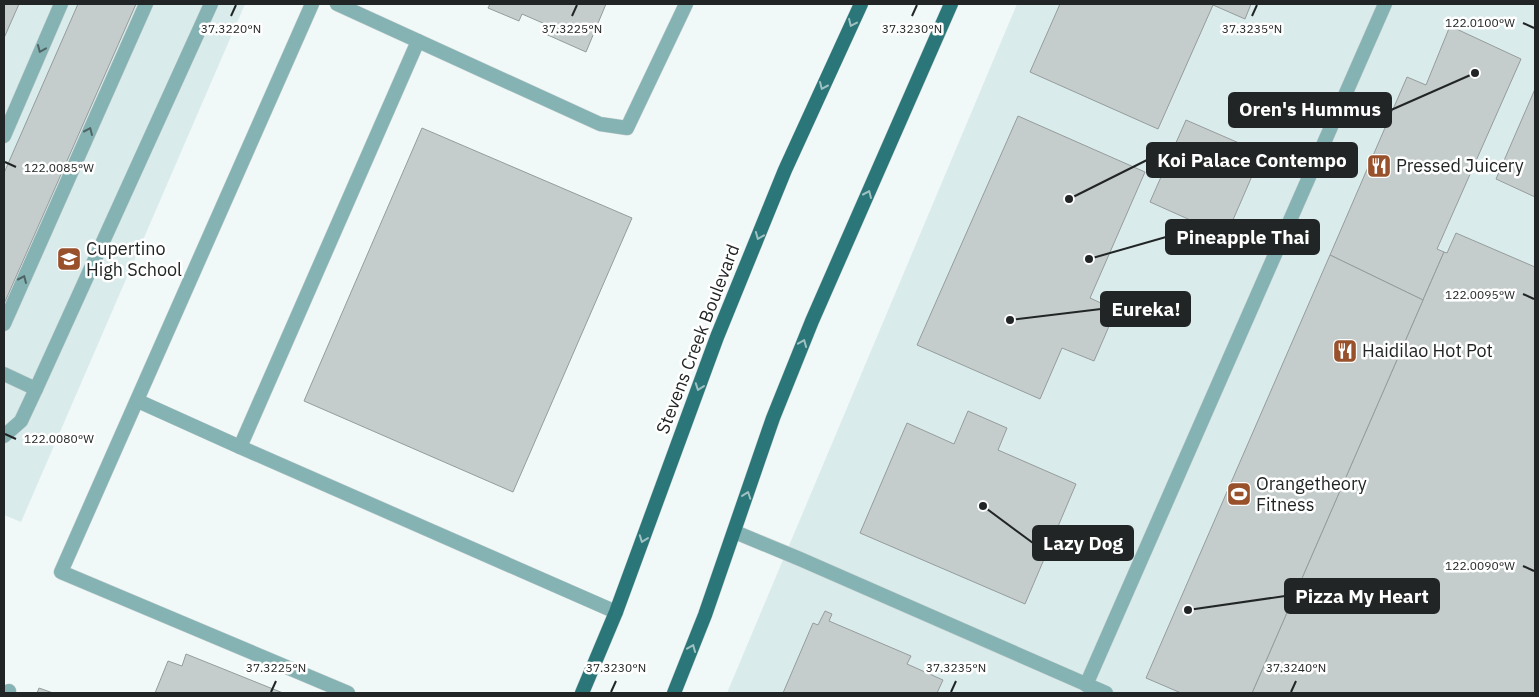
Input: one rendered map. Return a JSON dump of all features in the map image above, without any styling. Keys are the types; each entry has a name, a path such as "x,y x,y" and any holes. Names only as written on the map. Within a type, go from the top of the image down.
{"main road":[{"name":"Stevens Creek Boulevard","path":"582,693 616,612 717,337 785,170 861,4"},
{"path":"674,693 735,532 773,418 812,321 952,4"}],"lane":[{"path":"4,136 61,4"},
{"path":"4,324 146,4"},
{"path":"4,436 21,421 211,4"},
{"path":"312,4 61,572 348,693"},
{"path":"337,4 600,124 627,128 686,4"},
{"path":"1086,685 1385,4"},
{"path":"240,447 418,40"},
{"path":"4,374 36,389"},
{"path":"138,401 616,612"},
{"path":"735,532 1106,693"}],"shaded area":[{"name":"Cupertino High School","path":"4,4 245,4 21,522 4,515"},
{"path":"1017,4 1535,4 1535,693 727,693"}],"building":[{"path":"4,4 19,4 4,38"},
{"path":"78,4 136,4 4,304 4,173"},
{"path":"490,4 606,4 586,52 541,32 545,24 522,14 519,21 488,8"},
{"path":"1060,4 1251,4 1245,19 1213,5 1158,129 1030,72"},
{"path":"1450,26 1521,59 1437,249 1444,252 1423,300 1330,255 1407,77 1426,85"},
{"path":"1535,89 1535,197 1496,179"},
{"path":"1018,116 1145,172 1090,298 1116,310 1094,361 1062,348 1040,399 917,345"},
{"path":"1186,120 1262,153 1226,236 1150,202"},
{"path":"422,128 632,218 513,492 304,401"},
{"path":"1456,233 1535,267 1535,693 1252,693 1444,252 1447,253"},
{"path":"1330,255 1423,300 1252,693 1181,693 1146,678"},
{"path":"968,411 1007,428 998,450 1076,484 1025,604 860,533 907,423 954,444"},
{"path":"825,611 832,614 829,621 911,656 907,664 943,680 937,693 783,693 813,623 818,625"},
{"path":"186,654 283,693 155,693 168,661 182,666"},
{"path":"39,688 53,693 37,693"}],"place":[{"name":"Oren's Hummus","path":"1475,73"},
{"name":"Pressed Juicery","path":"1379,166"},
{"name":"Koi Palace Contempo","path":"1069,199"},
{"name":"Cupertino High School","path":"69,259"},
{"name":"Pineapple Thai","path":"1089,259"},
{"name":"Eureka!","path":"1010,320"},
{"name":"Haidilao Hot Pot","path":"1345,351"},
{"name":"Orangetheory Fitness","path":"1239,494"},
{"name":"Lazy Dog","path":"983,506"},
{"name":"Pizza My Heart","path":"1188,610"}]}
